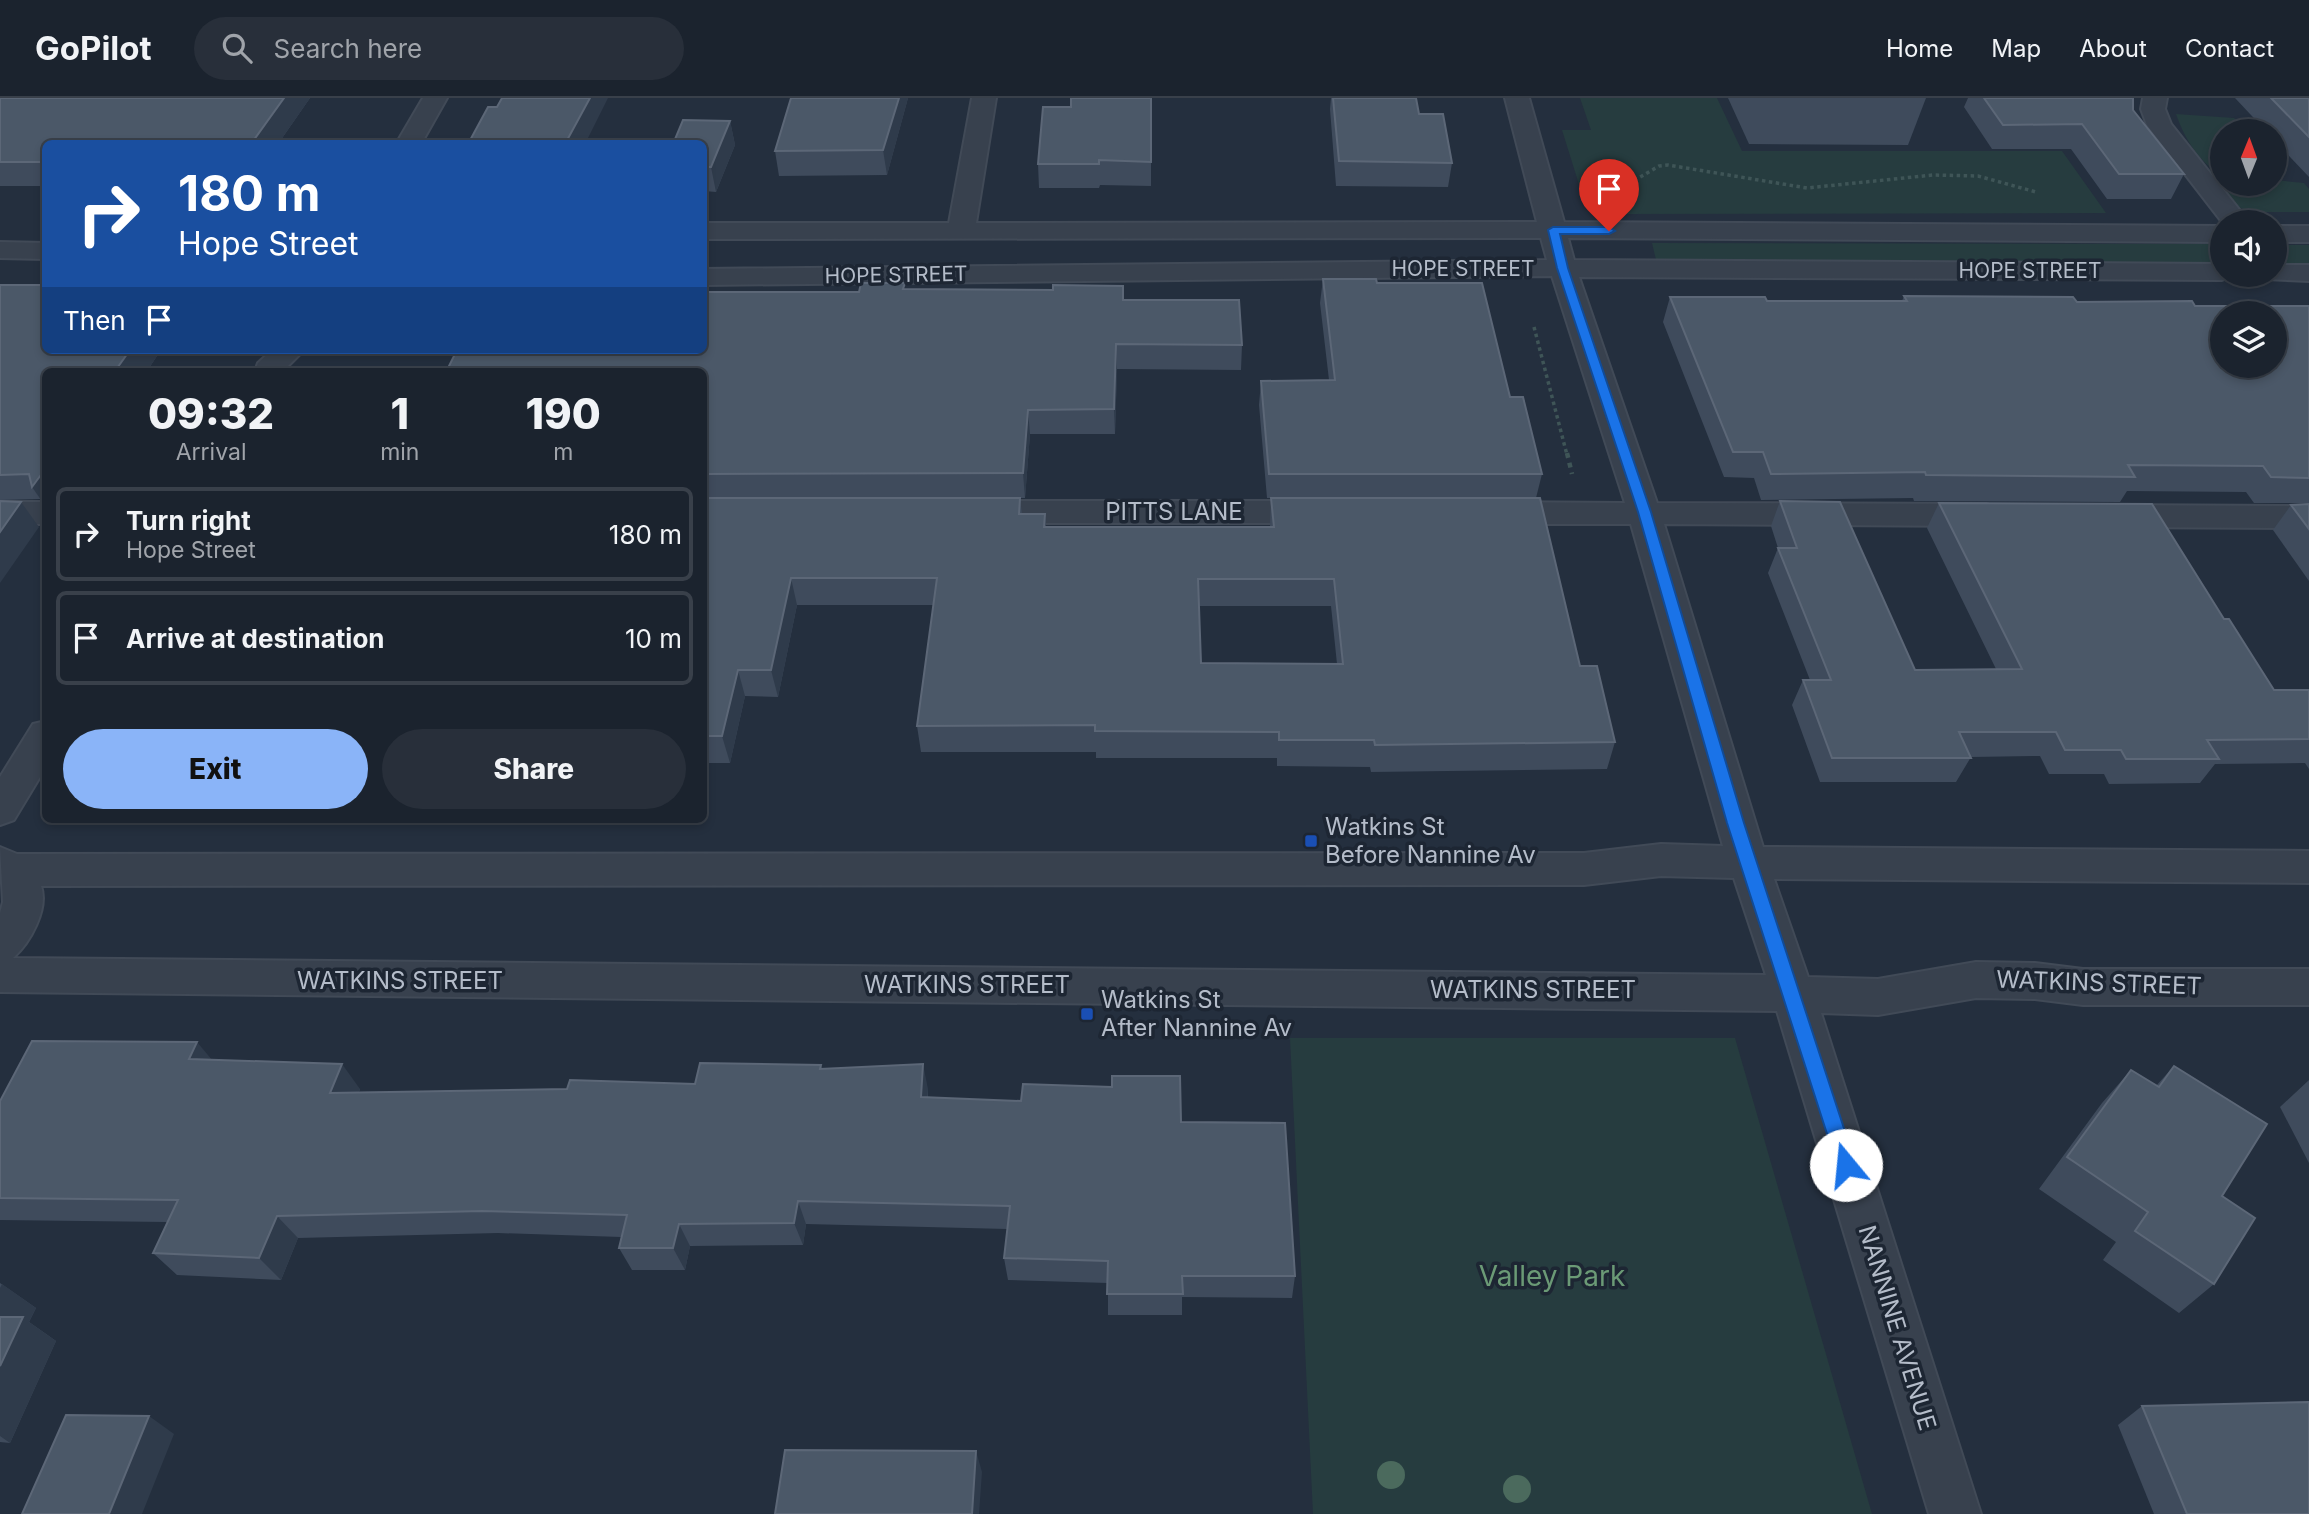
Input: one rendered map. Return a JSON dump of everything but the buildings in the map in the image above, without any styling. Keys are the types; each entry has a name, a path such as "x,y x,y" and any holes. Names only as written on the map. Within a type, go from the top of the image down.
{"street":[{"path":"410,140 435,98"},
{"path":"961,231 984,98"},
{"name":"NANNINE AVENUE","path":"1517,98 1563,268 1644,512 1735,823 1955,1514"},
{"path":"2155,98 2153,109 2159,125 2226,210"},
{"name":"HOPE STREET","path":"707,232 1553,230 2210,234"},
{"path":"2287,234 2309,234"},
{"path":"0,250 42,251"},
{"name":"HOPE STREET","path":"707,277 1518,268 2210,272"},
{"path":"2287,273 2309,273"},
{"name":"PITTS LANE","path":"939,512 1350,512"},
{"path":"0,513 42,513"},
{"path":"1459,513 2022,515"},
{"path":"2077,516 2309,517"},
{"path":"0,810 42,741"},
{"path":"6,867 1584,869 1661,860 1844,865 2309,867"},
{"path":"0,945 14,926 24,895 21,881 6,867"},
{"name":"WATKINS STREET","path":"0,975 1791,992 1878,997 1976,980 2035,981 2084,987 2309,987"}],"path":[{"path":"1612,194 1659,166 1668,165 1807,188 1933,174 1979,176 2048,197"},
{"path":"1518,268 1582,513"}],"green space":[{"path":"1580,98 1717,98 1742,151 2062,151 2106,213 1615,214 1582,194 1562,130 1591,130"},
{"path":"2176,114 2235,119 2210,119 2210,166 2199,157 2183,132"},
{"path":"2287,181 2304,183 2309,189 2309,212 2246,210 2235,206 2227,196 2287,196"},
{"path":"1652,243 2210,244 2210,271 1663,268 1657,264"},
{"path":"2287,245 2309,245 2309,271 2287,271"},
{"name":"Valley Park","path":"1290,1038 1735,1038 1872,1514 1313,1514"}],"place":[{"name":"Watkins St Before Nannine Av","path":"1311,841"},
{"name":"Watkins St After Nannine Av","path":"1087,1014"}],"route":[{"path":"1609,231 1553,230 1563,268 1644,512 1735,823 1801,1018 1846,1165"}]}
